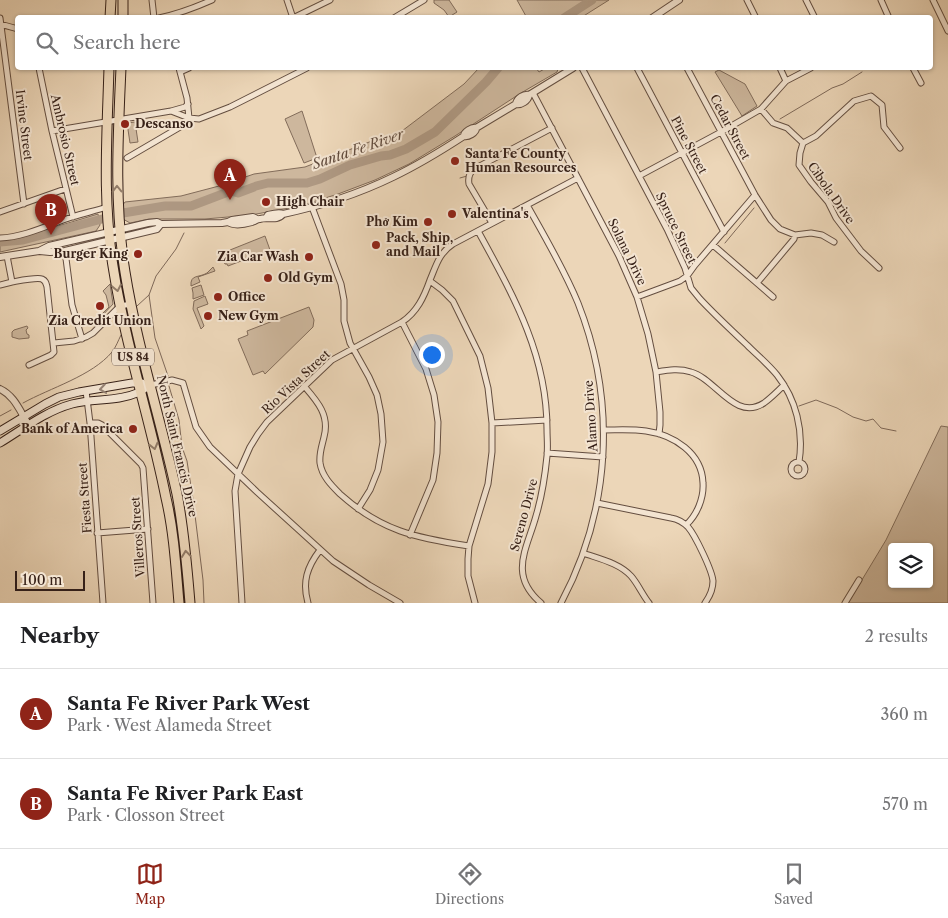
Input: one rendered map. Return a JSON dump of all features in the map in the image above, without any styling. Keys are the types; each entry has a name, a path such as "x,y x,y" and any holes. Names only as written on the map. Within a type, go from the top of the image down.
{"highway":[{"path":"110,15 111,0"},
{"path":"123,0 123,15"},
{"name":"US 84","path":"109,70 106,166 109,236"},
{"name":"US 84","path":"120,234 117,188 121,70"},
{"name":"North Saint Francis Drive","path":"120,234 131,304 154,384 179,503 185,543 190,603"},
{"name":"North Saint Francis Drive","path":"109,236 120,306 170,515 179,603"}],"main road":[{"path":"0,431 22,413 59,397 86,391 140,387 154,384"},
{"path":"0,443 58,409 71,404 137,393 140,387"}],"street":[{"path":"152,0 154,15"},
{"path":"171,15 192,9 212,0"},
{"path":"287,0 292,15"},
{"path":"297,15 330,0"},
{"path":"399,15 424,0"},
{"path":"660,15 679,0"},
{"path":"747,0 754,15"},
{"path":"806,0 814,15"},
{"path":"881,0 888,15"},
{"path":"933,0 948,32"},
{"path":"0,22 15,28"},
{"name":"Irvine Street","path":"0,22 24,204"},
{"name":"Ambrosio Street","path":"39,70 73,217"},
{"path":"127,158 180,128 189,118 188,104 180,70"},
{"path":"171,111 189,118 199,119 230,107 303,70"},
{"path":"39,251 49,246 156,229 161,224 228,222 238,224 253,222 257,219 271,219 354,194 385,181 464,136 475,132 476,128 516,104 527,100 531,94 570,70"},
{"name":"Spruce Street","path":"583,70 667,228 691,288 768,365 784,385 793,404 798,421 799,462"},
{"name":"Pine Street","path":"638,70 724,232"},
{"name":"Cedar Street","path":"688,70 770,220 780,229 795,235"},
{"path":"781,70 786,82"},
{"path":"639,176 761,108 786,82 807,70"},
{"path":"914,70 921,83"},
{"name":"Solana Drive","path":"531,94 552,128 622,263 637,297 648,334 656,372 660,412 659,434"},
{"path":"761,108 773,123 787,128 803,143 816,136 854,101 871,96 882,105 884,127 900,148"},
{"path":"52,131 171,111 185,107 188,104"},
{"path":"492,224 469,184 470,173 474,169 552,128"},
{"name":"Cibola Drive","path":"803,143 799,165 828,202 836,218 861,251 879,268"},
{"name":"Rio Vista Street","path":"242,603 235,491 238,474 258,434 267,422 332,360 402,322 415,310 430,282 438,261 446,249 578,178"},
{"path":"0,211 66,189"},
{"path":"637,297 680,281 687,276 755,195"},
{"name":"Alamo Drive","path":"528,205 570,286 585,322 600,382 604,430 597,503 590,532 561,603"},
{"path":"0,238 10,238 39,230 107,207"},
{"path":"312,208 341,284 344,321 350,343 369,377 377,395 382,414 383,442 378,470 370,490 358,509"},
{"name":"Sereno Drive","path":"478,231 514,299 529,333 539,364 544,389 547,420 547,453 540,498 534,523 523,554 522,565 528,588 541,603"},
{"path":"757,282 794,239 795,235 822,234 834,242"},
{"path":"12,282 3,257 39,251 65,251 109,236"},
{"path":"713,245 773,296"},
{"path":"65,251 72,305 82,339"},
{"path":"0,284 42,279 47,286 54,350 53,354 29,365"},
{"path":"430,282 450,298 465,324 480,356 488,388 492,423 492,452 488,484 469,546 468,576 475,603"},
{"path":"54,343 82,339 93,332 120,306 131,304"},
{"path":"402,322 426,369 434,395 438,422 437,453 433,480 410,535"},
{"path":"656,372 673,370 691,372 706,380 734,404 747,408 755,408 763,404 784,385"},
{"path":"154,384 172,380 183,384 186,388 194,422 210,447 320,550 400,603"},
{"path":"304,386 319,404 325,417 325,431 320,457 323,473 334,488 358,509 384,524 410,535 469,546"},
{"path":"0,389 14,399 29,425"},
{"name":"Fiesta Street","path":"86,391 90,423 102,603"},
{"path":"492,423 547,420"},
{"name":"Villeros Street","path":"90,423 102,425 141,464 144,470 153,603"},
{"path":"604,430 637,430 659,434 687,448 697,461 702,474 704,488 694,516 686,525"},
{"path":"547,453 603,456"},
{"path":"597,503 671,518 679,520 686,525 693,534 711,571 713,582 710,597 706,603"},
{"path":"97,533 148,529"},
{"path":"308,603 306,589 308,572 311,563 320,550"},
{"path":"583,553 612,563 626,572 634,580 649,603"},
{"path":"845,603 859,580"}],"shaded area":[{"path":"434,0 449,0 457,12 448,15 434,3"},
{"path":"517,0 609,0 585,15 525,15"},
{"path":"477,70 538,70 539,72 542,70 558,70 409,164 375,180 338,194 300,206 251,215 205,219 149,219 130,223 123,219 122,206 125,202 181,196 254,174 305,167 377,139 398,134 464,84"},
{"path":"719,70 745,84 757,106 742,116 715,72"},
{"path":"302,111 317,158 304,163 285,119"},
{"path":"135,122 138,142 130,143 127,123"},
{"path":"98,214 100,225 96,231 0,252 0,241 12,240"},
{"path":"265,236 270,250 228,266 225,264 224,262 229,256 230,250"},
{"path":"213,267 215,271 198,277 200,282 191,286 194,278 207,273"},
{"path":"110,284 113,304 101,317 109,307 103,291"},
{"path":"201,285 204,295 193,299 192,288"},
{"path":"205,296 208,304 197,308 204,326 201,329 193,309 194,301"},
{"path":"309,307 314,320 313,327 265,374 263,371 253,375 238,339 248,335 247,331"},
{"path":"27,326 26,330 29,338 19,339 12,337 14,330"},
{"path":"941,426 948,427 948,603 848,603 886,540"}],"waterway":[{"name":"Santa Fe River","path":"569,15 592,0"},
{"name":"Santa Fe River","path":"256,186 268,183 307,183 350,165 406,149 435,132 496,70"},
{"path":"780,119 862,72"},
{"path":"460,178 467,176"},
{"name":"Santa Fe River","path":"123,213 165,206 191,206 231,191 238,193 254,187"},
{"path":"725,243 754,208"},
{"name":"Santa Fe River","path":"0,242 23,240 102,219"},
{"path":"168,376 155,338 149,295 156,276 176,249 184,233"},
{"path":"137,306 149,295"},
{"path":"23,403 93,368 112,352 121,335"},
{"path":"169,386 179,420 182,447 187,461 203,580 204,603"},
{"path":"799,406 816,400 853,417 866,421 873,419 881,428 896,431"},
{"path":"0,416 11,410"}],"place":[{"name":"Descanso","path":"125,124"},
{"name":"Santa Fe County Human Resources","path":"455,161"},
{"name":"Santa Fe River Park West","path":"230,200"},
{"name":"High Chair","path":"266,202"},
{"name":"Valentina's","path":"452,214"},
{"name":"Phở Kim","path":"428,222"},
{"name":"Santa Fe River Park East","path":"51,235"},
{"name":"Pack, Ship, and Mail","path":"376,245"},
{"name":"Burger King","path":"138,254"},
{"name":"Zia Car Wash","path":"309,257"},
{"name":"Old Gym","path":"268,278"},
{"name":"Office","path":"218,297"},
{"name":"Zia Credit Union","path":"100,306"},
{"name":"New Gym","path":"208,316"},
{"name":"Bank of America","path":"133,429"}]}
